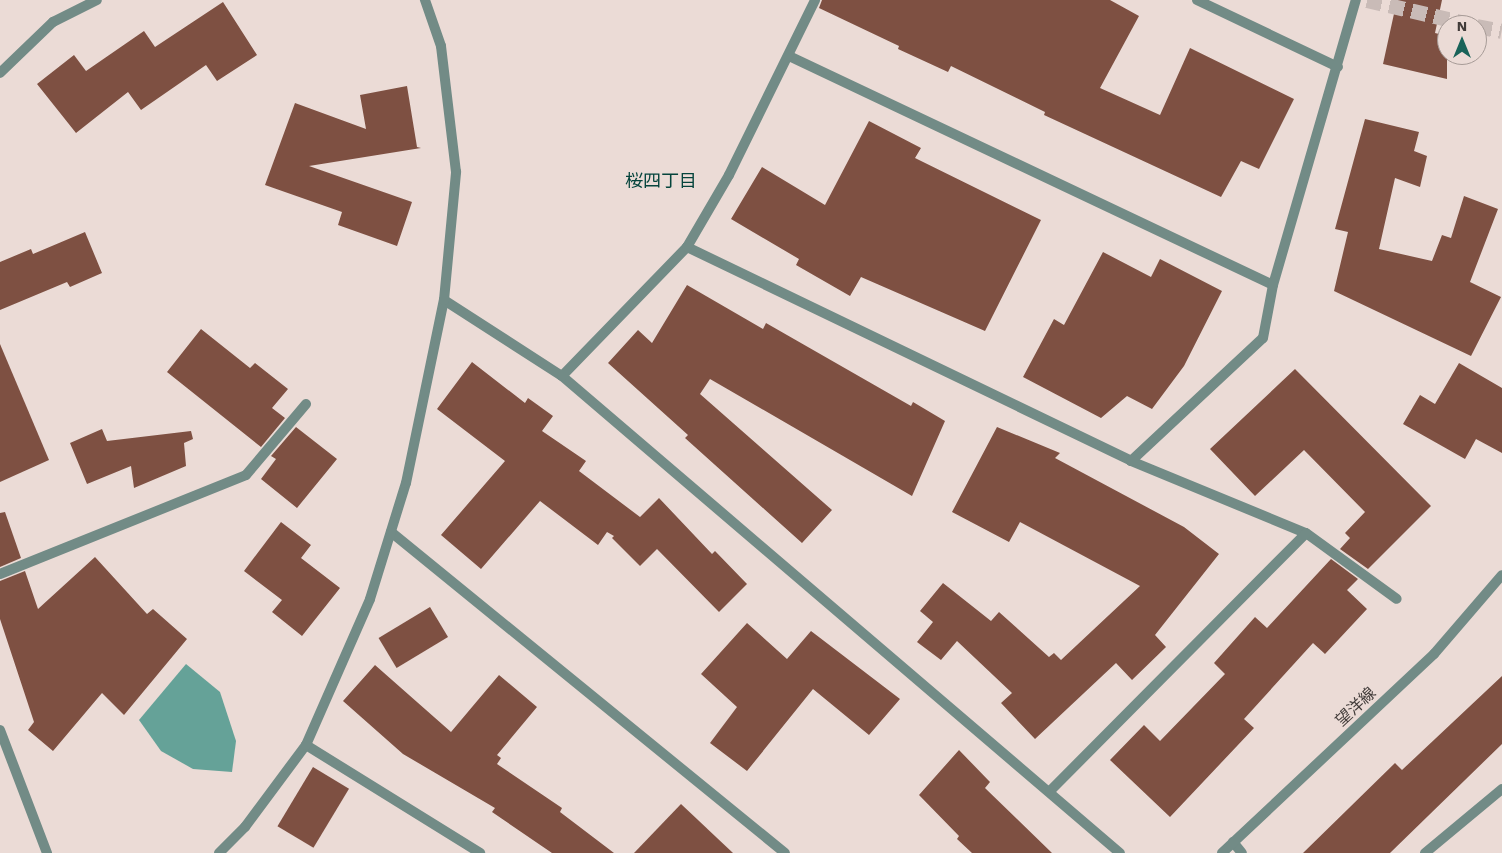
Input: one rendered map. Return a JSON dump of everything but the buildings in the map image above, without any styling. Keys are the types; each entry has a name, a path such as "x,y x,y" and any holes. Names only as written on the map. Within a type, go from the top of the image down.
{"street":[{"path":"0,73 53,22 97,0"},
{"path":"219,853 245,828 306,745 370,599 406,483 444,300 456,172 441,46 425,0"},
{"path":"562,376 687,247 728,175 789,56 815,0"},
{"path":"1197,0 1338,67"},
{"path":"1131,461 1263,338 1273,285 1356,0"},
{"path":"789,56 1273,285"},
{"path":"687,247 1131,461 1306,533 1397,599"},
{"path":"444,300 562,376 1050,791 1120,853"},
{"path":"0,574 246,475 306,404"},
{"path":"391,532 785,853"},
{"path":"1050,791 1306,533"},
{"name":"望洋線","path":"1222,853 1434,654 1502,575"},
{"path":"0,730 47,853"},
{"path":"306,745 480,853"},
{"path":"1425,853 1502,789"},
{"path":"1233,842 1242,853"}],"water":[{"path":"186,664 220,692 236,741 232,772 193,769 161,751 139,720"}],"tunnel":[{"path":"1367,0 1437,16"},
{"path":"1487,28 1502,31"}],"district":[{"name":"桜四丁目","path":"661,181"}]}
